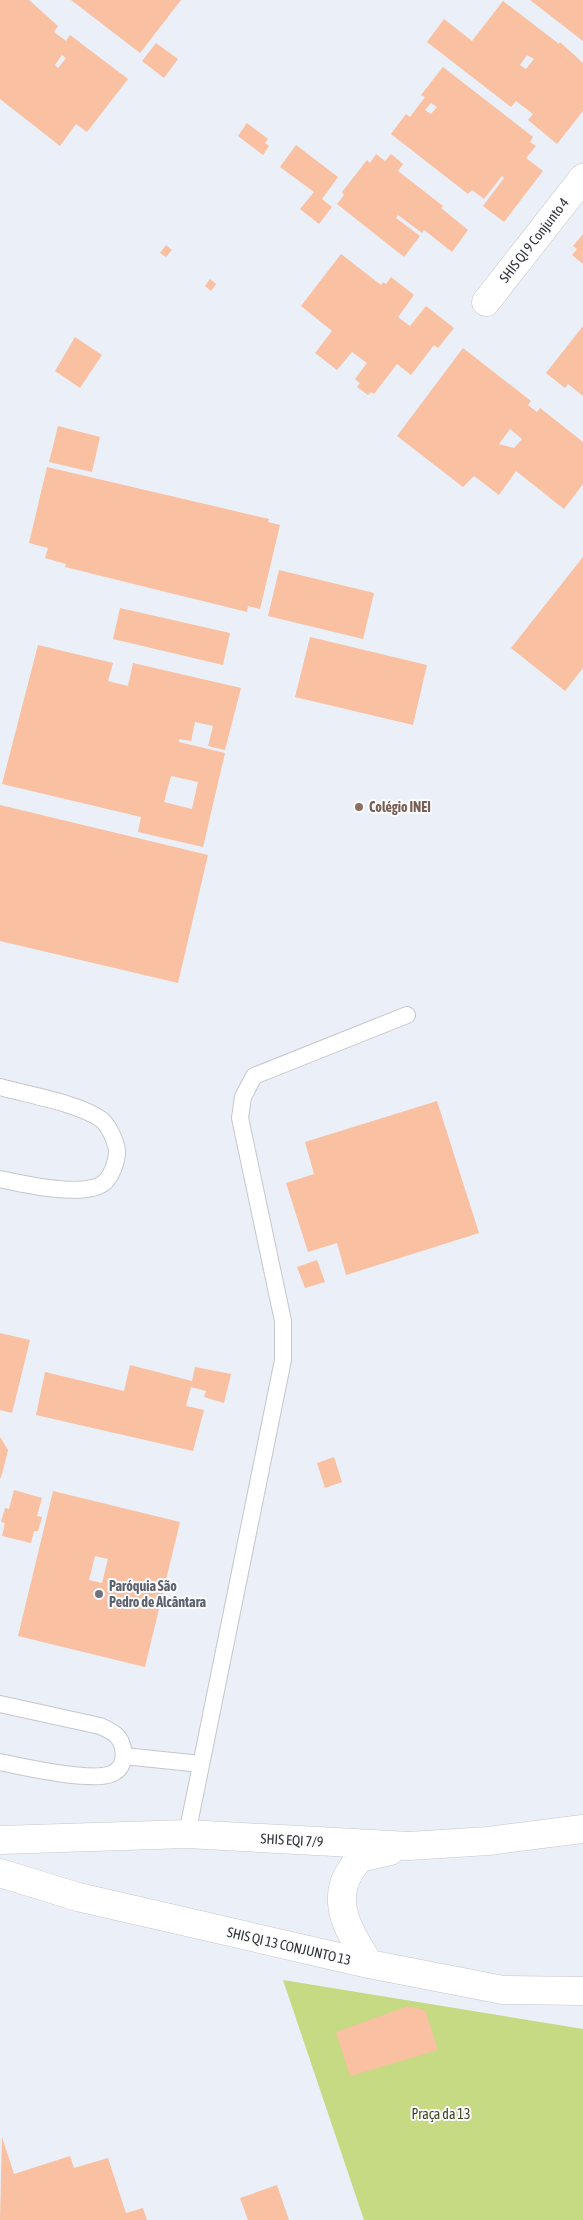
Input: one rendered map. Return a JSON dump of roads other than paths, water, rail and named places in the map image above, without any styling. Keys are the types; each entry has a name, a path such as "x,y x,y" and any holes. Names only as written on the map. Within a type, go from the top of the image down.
{"street":[{"name":"SHIS QI 9 Conjunto 4","path":"486,302 583,178"},
{"name":"SHIS EQI 7/9","path":"0,1840 187,1834 409,1846 488,1841 583,1829"},
{"path":"369,1964 345,1922 342,1900 345,1880 359,1858 409,1846"},
{"name":"SHIS QI 13 CONJUNTO 13","path":"0,1873 78,1898 369,1964 502,1990 583,1991"}],"lane":[{"path":"187,1834 283,1360 283,1321 240,1118 243,1097 254,1076 407,1015"},
{"path":"0,1087 85,1110 104,1121 118,1148 116,1164 105,1182 91,1189 44,1188 0,1179"},
{"path":"0,1704 100,1726 114,1732 122,1742 124,1756 121,1766 112,1774 93,1776 0,1762"},
{"path":"124,1756 201,1764"}],"place":[{"name":"Colégio INEI","path":"359,807"},
{"name":"Paróquia São Pedro de Alcântara","path":"99,1594"}],"park label":[{"name":"Praça da 13","path":"441,2114"}]}
